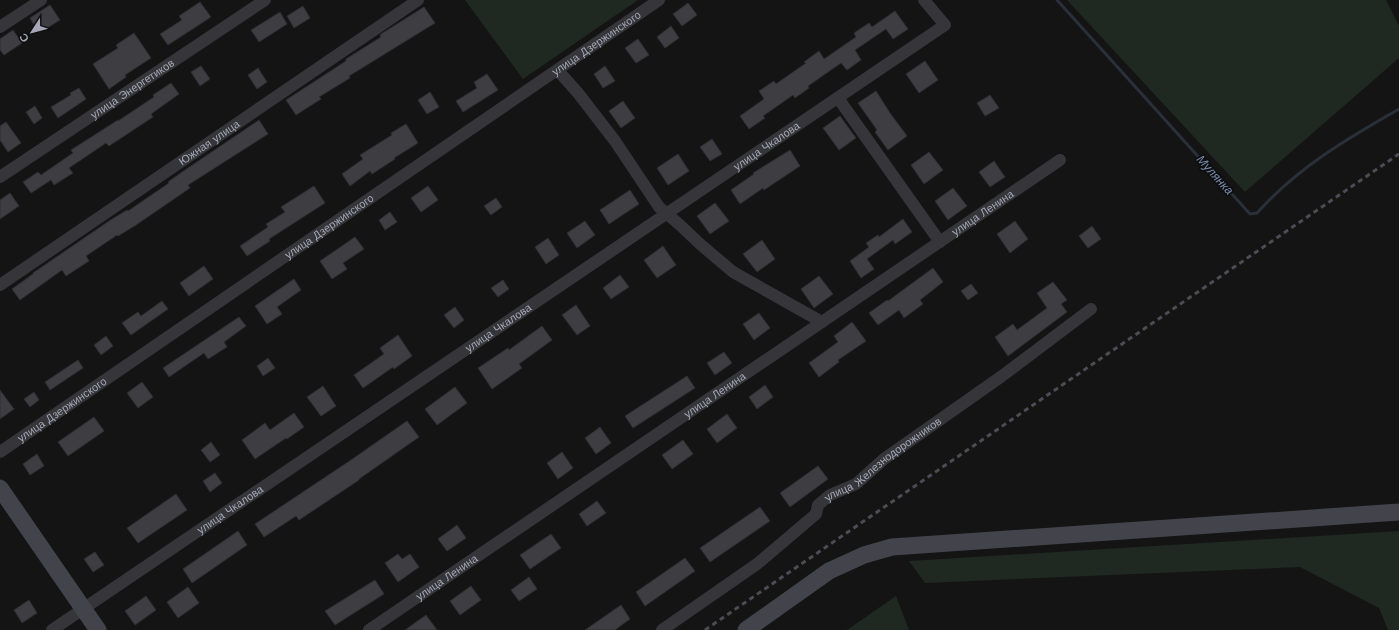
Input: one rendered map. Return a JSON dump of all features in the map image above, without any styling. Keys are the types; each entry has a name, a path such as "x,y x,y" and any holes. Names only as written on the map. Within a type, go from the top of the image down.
{"main road":[{"path":"0,488 98,630"},
{"path":"746,630 829,571 864,555 892,547 1399,512"}],"street":[{"path":"0,27 41,0"},
{"name":"улица Энергетиков","path":"0,177 265,0"},
{"name":"Южная улица","path":"0,285 418,0"},
{"name":"улица Дзержинского","path":"0,452 659,0"},
{"name":"улица Чкалова","path":"52,630 945,26 924,0"},
{"path":"557,71 593,112 615,141 659,207 668,213 700,244 733,272 822,322"},
{"path":"838,98 940,242"},
{"name":"улица Ленина","path":"369,630 1060,160"},
{"name":"улица Железнодорожников","path":"662,630 757,564 816,514 818,505 830,495 856,484 884,458 1002,376 1091,309"}],"shaded area":[{"path":"465,0 638,0 523,79"},
{"path":"1067,0 1386,0 1399,26 1399,58 1245,192"},
{"path":"1399,531 1399,630 1388,630 1379,608 1300,567 925,583 909,561"},
{"path":"896,596 909,630 847,630"}],"building":[{"path":"200,2 211,17 168,45 160,34 182,20 179,16"},
{"path":"688,3 697,15 682,26 673,14"},
{"path":"50,5 60,20 39,33 30,18"},
{"path":"303,6 310,18 294,28 287,16"},
{"path":"424,7 435,23 349,76 350,78 319,97 321,99 296,115 286,100 381,37 381,34"},
{"path":"895,11 908,29 893,39 886,29 855,50 861,60 847,70 841,63 808,86 809,88 795,98 793,95 763,116 765,118 749,129 740,116 764,99 759,91 774,81 776,84 806,63 804,62 819,51 824,59 856,37 854,33 869,23 872,27"},
{"path":"280,12 287,24 259,42 251,30"},
{"path":"671,26 679,38 665,48 657,37"},
{"path":"13,30 22,43 4,55 0,50 0,39"},
{"path":"134,33 151,58 125,75 126,77 109,89 93,64 118,48 116,45"},
{"path":"638,39 649,55 636,63 625,48"},
{"path":"925,61 938,80 919,93 906,74"},
{"path":"201,66 210,79 200,86 191,72"},
{"path":"605,66 615,81 603,88 594,74"},
{"path":"258,68 267,82 257,89 248,75"},
{"path":"487,74 498,90 463,112 456,101 477,88 474,82"},
{"path":"171,83 179,94 151,114 153,117 109,146 106,143 69,168 73,173 54,185 51,180 31,193 23,182 38,172 41,175 73,153 71,150 154,97 153,95"},
{"path":"79,88 86,99 58,118 51,107 71,95 70,93"},
{"path":"876,91 907,136 888,150 875,132 877,130 858,103"},
{"path":"430,92 439,107 427,114 418,100"},
{"path":"990,95 999,108 985,116 977,103"},
{"path":"623,101 635,118 621,128 609,111"},
{"path":"35,106 42,118 34,124 26,112"},
{"path":"840,116 856,138 839,150 823,128"},
{"path":"259,120 268,134 188,185 190,188 136,225 118,236 117,235 86,256 89,261 66,276 62,270 20,300 12,289 109,221 127,210 128,211"},
{"path":"6,122 21,143 8,152 0,140 0,126"},
{"path":"406,124 418,143 372,174 370,171 350,186 342,174 363,159 360,155 392,135 391,133"},
{"path":"712,139 722,154 710,161 700,147"},
{"path":"790,150 800,166 764,190 763,188 740,204 731,190 754,174 753,173"},
{"path":"929,152 943,170 924,184 911,165"},
{"path":"678,154 689,171 668,185 657,168"},
{"path":"994,161 1005,177 990,187 979,172"},
{"path":"314,186 325,203 269,239 270,241 247,256 240,246 268,227 266,224 285,212 281,207"},
{"path":"428,186 438,200 421,212 411,198"},
{"path":"953,188 967,206 948,220 935,201"},
{"path":"630,190 639,204 609,224 600,210"},
{"path":"10,193 19,206 0,219 0,200"},
{"path":"496,198 502,207 491,215 484,206"},
{"path":"715,203 729,221 710,234 697,216"},
{"path":"390,212 397,222 385,230 379,220"},
{"path":"903,219 912,232 895,244 893,240 867,259 874,269 861,278 850,261 869,247 866,243 878,235 879,237"},
{"path":"585,221 595,235 577,248 567,233"},
{"path":"1015,221 1028,239 1010,253 997,234"},
{"path":"1092,226 1101,239 1088,248 1079,236"},
{"path":"355,237 364,249 343,263 347,269 332,279 320,261"},
{"path":"548,238 559,255 546,264 535,247"},
{"path":"762,240 775,259 757,272 743,254"},
{"path":"663,246 676,265 657,278 644,260"},
{"path":"204,266 213,279 189,296 180,283"},
{"path":"933,268 943,282 920,300 923,304 904,318 899,310 878,325 869,313"},
{"path":"620,275 629,287 611,299 603,288"},
{"path":"819,276 833,294 814,308 801,289"},
{"path":"294,279 301,290 277,307 282,314 267,324 255,306"},
{"path":"503,280 509,289 498,297 491,288"},
{"path":"1053,282 1067,300 1061,304 1067,312 1008,356 995,337 1013,324 1017,330 1047,308 1037,293"},
{"path":"971,284 978,293 968,300 961,291"},
{"path":"162,301 168,309 131,335 122,323 138,312 141,316"},
{"path":"576,305 590,326 577,335 562,315"},
{"path":"455,307 464,320 454,328 444,315"},
{"path":"759,313 770,328 754,340 743,324"},
{"path":"239,317 246,326 224,342 227,347 208,359 204,353 169,377 163,368"},
{"path":"852,322 866,341 838,360 839,362 819,377 809,363 838,342 834,336"},
{"path":"542,326 552,340 519,364 522,368 492,389 478,368 508,348 509,350"},
{"path":"398,335 412,356 363,388 354,375 384,354 380,348"},
{"path":"106,336 113,346 101,355 94,345"},
{"path":"724,352 732,363 715,375 707,363"},
{"path":"268,358 275,368 263,376 257,366"},
{"path":"78,360 83,368 50,390 45,382"},
{"path":"687,376 695,388 633,428 625,416"},
{"path":"142,382 153,397 138,408 127,393"},
{"path":"765,385 773,397 757,409 749,397"},
{"path":"323,386 336,406 321,416 307,397"},
{"path":"455,387 467,403 437,425 425,409"},
{"path":"0,390 14,409 0,419"},
{"path":"34,392 39,400 30,407 24,399"},
{"path":"294,413 304,427 255,459 242,440 265,423 270,430"},
{"path":"727,414 737,428 717,443 707,429"},
{"path":"94,417 104,431 68,456 58,442"},
{"path":"407,421 419,437 359,480 299,520 296,516 264,537 255,524"},
{"path":"600,427 611,443 596,454 585,438"},
{"path":"683,440 693,454 672,469 662,455"},
{"path":"211,442 220,455 210,462 201,450"},
{"path":"562,452 573,468 558,479 547,463"},
{"path":"37,454 44,466 30,475 23,464"},
{"path":"818,466 828,479 790,507 780,493"},
{"path":"215,473 222,483 210,492 203,481"},
{"path":"176,494 187,510 138,543 127,528"},
{"path":"597,501 606,513 587,526 579,514"},
{"path":"760,507 770,521 710,562 700,548"},
{"path":"457,525 466,538 447,551 438,539"},
{"path":"238,531 247,545 192,583 183,569"},
{"path":"551,534 561,548 530,569 520,555"},
{"path":"95,552 104,565 93,572 84,559"},
{"path":"398,554 402,559 410,554 419,567 398,582 385,563"},
{"path":"685,558 695,571 645,606 636,592"},
{"path":"529,577 537,589 519,601 511,590"},
{"path":"375,580 384,594 335,625 325,611"},
{"path":"471,586 481,600 460,615 450,601"},
{"path":"188,587 199,603 178,618 167,602"},
{"path":"146,596 156,610 135,625 125,611"},
{"path":"29,600 37,613 22,623 14,610"},
{"path":"621,605 630,619 615,630 585,630"},
{"path":"426,615 437,630 405,630"}],"waterway":[{"name":"Мулянка","path":"1057,0 1250,214 1257,213 1289,182 1324,155 1399,109"}],"railway":[{"path":"705,630 1399,154"}]}
